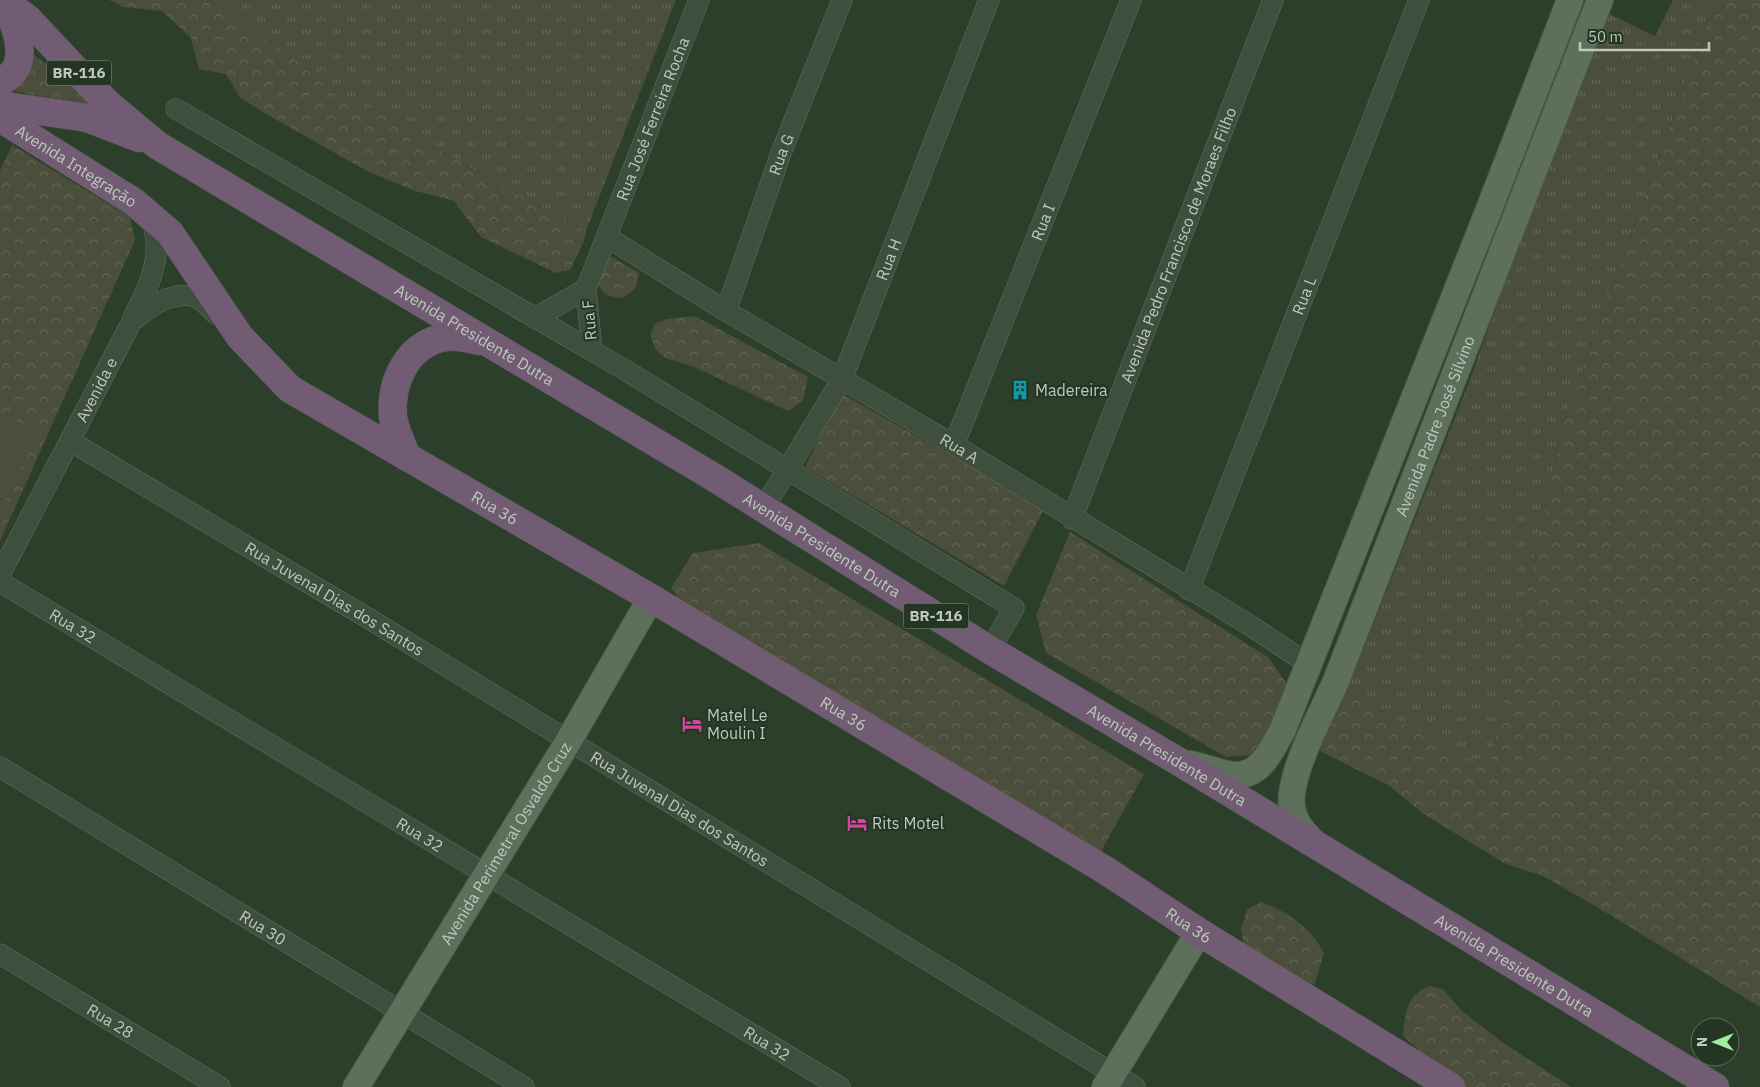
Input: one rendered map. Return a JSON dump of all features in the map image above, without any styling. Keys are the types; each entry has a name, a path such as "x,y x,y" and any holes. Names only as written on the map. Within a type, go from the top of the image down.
{"highway":[{"path":"0,81 12,72 20,51 16,25 2,0"},
{"name":"Avenida Presidente Dutra","path":"2,0 28,19 106,102 157,145 764,508 990,650 1181,763 1715,1087"},
{"name":"Avenida Presidente Dutra","path":"0,105 87,118 157,145"},
{"name":"Avenida Integração","path":"0,118 134,202 151,215 170,233 240,337"},
{"name":"Rua 36","path":"240,337 290,389 651,598 1105,870 1199,932 1451,1087"},
{"path":"407,457 393,417 394,390 400,368 417,350 441,338 460,337 489,343"}],"main road":[{"name":"Avenida Padre José Silvino","path":"1181,763 1205,766 1229,775 1246,775 1267,760 1283,730 1570,0"},
{"name":"Avenida Padre José Silvino","path":"1318,847 1300,828 1292,808 1292,785 1336,681 1600,0"},
{"name":"Avenida Perimetral Osvaldo Cruz","path":"356,1087 403,1014 486,873 568,742 651,598"},
{"path":"1109,1080 1199,932"}],"street":[{"name":"Rua José Ferreira Rocha","path":"607,237 699,0"},
{"name":"Rua G","path":"726,311 781,153 842,0"},
{"name":"Rua H","path":"764,508 842,379 989,0"},
{"name":"Rua I","path":"954,445 1131,0"},
{"name":"Avenida Pedro Francisco de Moraes Filho","path":"1072,519 1273,0"},
{"name":"Rua L","path":"1189,590 1418,0"},
{"path":"176,109 535,318 1014,608 990,650"},
{"name":"Avenida Integração","path":"132,320 146,291 154,264 156,243 151,215"},
{"name":"Rua F","path":"592,352 586,289 607,237"},
{"name":"Rua A","path":"607,237 726,311 954,445 1072,519 1251,626 1310,665"},
{"name":"Rua F","path":"535,318 586,289"},
{"name":"Avenida e","path":"0,576 132,320 158,302 175,296 197,298 240,337"},
{"name":"Rua Juvenal Dias dos Santos","path":"70,441 371,620 1109,1080 1135,1087"},
{"name":"Rua 32","path":"0,582 840,1087"},
{"name":"Rua 30","path":"0,767 524,1087"},
{"name":"Rua 28","path":"0,954 220,1087"}],"green space":[{"path":"109,0 209,0 260,34 344,97 403,123 429,145 586,231 584,241 570,270 556,273 481,237 454,201 412,190 365,170 268,115 240,98 226,74 199,69 191,38 162,11 124,7"},
{"path":"209,0 676,0 586,231 429,145 403,123 344,97 260,34"},
{"path":"1673,0 1715,0 1564,421 1489,768 1346,693 1471,377 1601,10 1655,36"},
{"path":"1715,0 1760,0 1760,1007 1543,876 1506,864 1425,815 1388,785 1320,751 1316,738 1330,695 1346,693 1489,768 1564,421"},
{"path":"29,50 102,112 71,102 8,90"},
{"path":"12,145 130,217 135,240 0,541 0,171"},
{"path":"608,255 639,273 636,288 623,298 605,294 596,278"},
{"path":"695,316 808,377 803,401 788,411 692,366 665,358 656,350 650,335 655,324 666,319"},
{"path":"841,393 1044,509 1004,586 805,467"},
{"path":"0,412 38,431 0,511"},
{"path":"1070,532 1269,658 1287,684 1264,754 1226,757 1046,653 1036,615"},
{"path":"759,543 1144,774 1098,857 692,615 671,588 693,553"},
{"path":"1261,902 1289,916 1305,928 1324,953 1315,983 1298,988 1247,961 1241,929 1247,910"},
{"path":"1429,986 1443,989 1462,1011 1502,1042 1571,1087 1461,1087 1403,1036 1406,1013 1411,1000 1421,990"}],"place":[{"name":"Madereira","path":"1020,390"},
{"name":"Matel Le Moulin I","path":"692,724"},
{"name":"Rits Motel","path":"857,823"}]}
